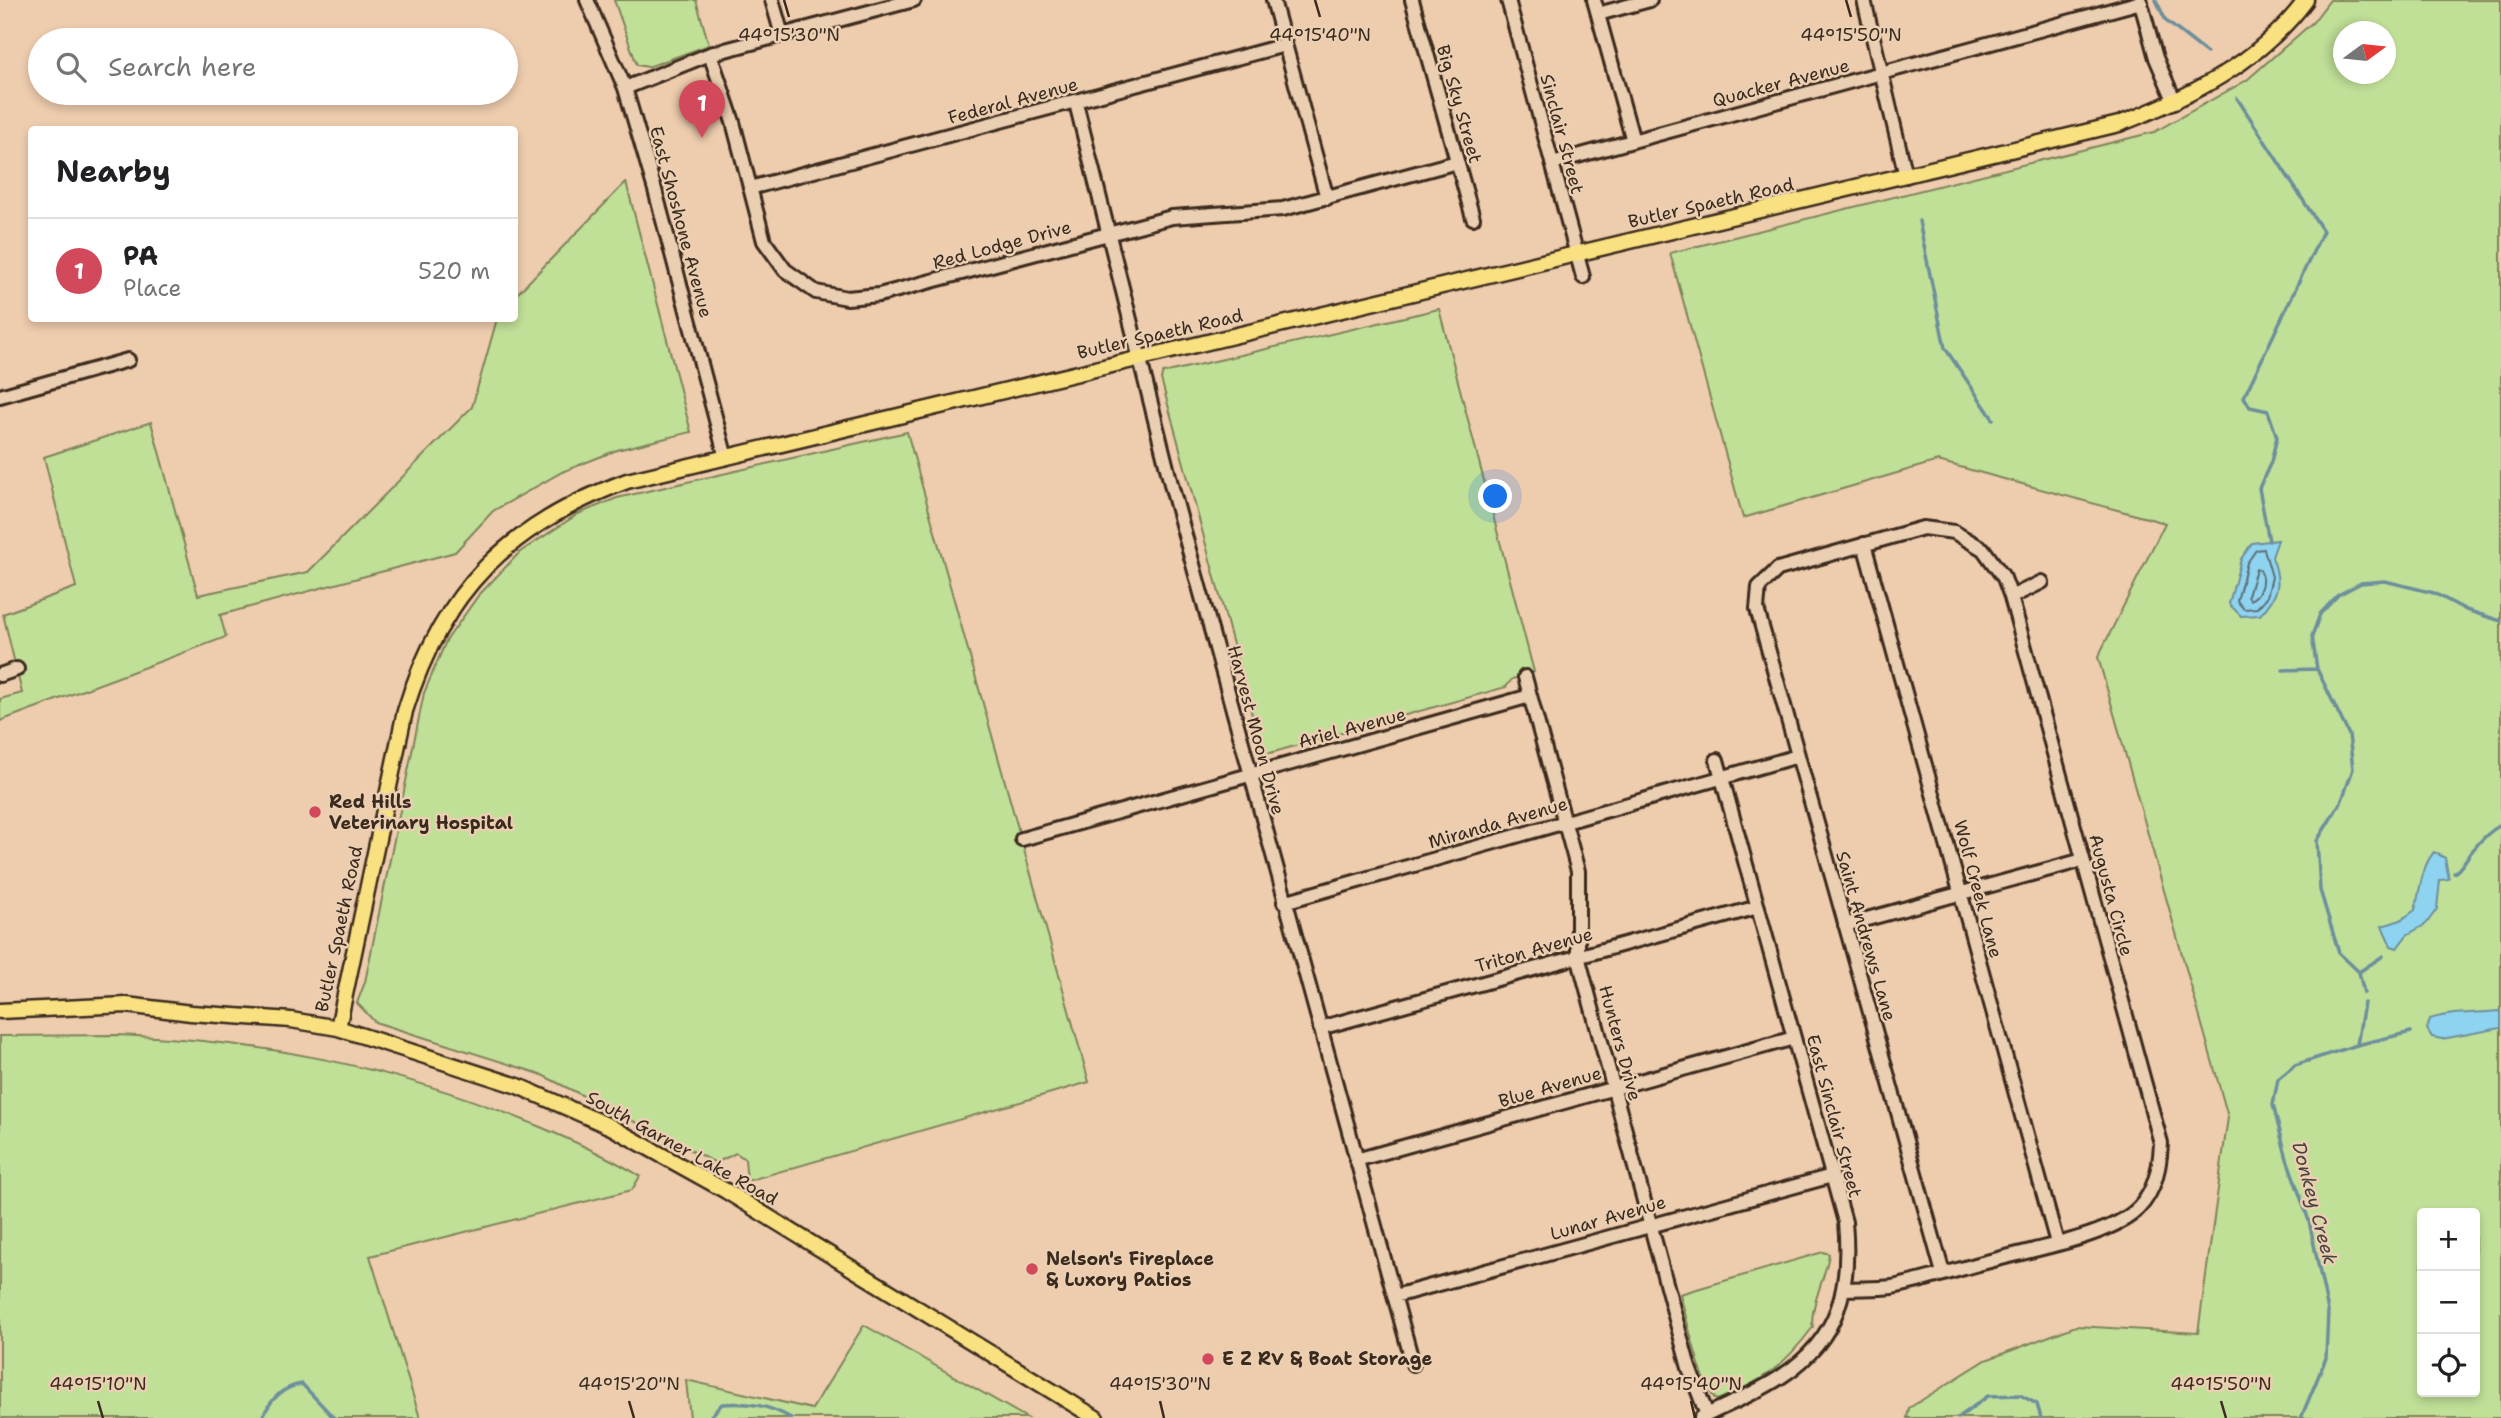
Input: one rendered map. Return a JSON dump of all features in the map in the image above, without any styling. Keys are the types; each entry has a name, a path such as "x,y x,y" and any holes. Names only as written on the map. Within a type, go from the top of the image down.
{"main road":[{"name":"Butler Spaeth Road","path":"338,1028 405,711 415,678 444,620 471,584 499,553 566,506 627,481 2119,124 2175,102 2218,78 2259,49 2306,0"},
{"name":"South Garner Lake Road","path":"0,1011 126,1005 291,1020 338,1028 518,1086 611,1127 726,1191 1096,1418"}],"street":[{"name":"East Shoshone Avenue","path":"587,0 625,88 726,458"},
{"path":"772,0 782,35"},
{"path":"625,88 710,54 914,0"},
{"path":"1273,0 1327,198"},
{"name":"Big Sky Street","path":"1412,0 1473,218"},
{"name":"Sinclair Street","path":"1508,0 1583,277"},
{"path":"1594,0 1633,141"},
{"path":"1598,14 1650,0"},
{"path":"1864,0 1906,176"},
{"path":"2141,1 2156,58 2175,102"},
{"name":"Quacker Avenue","path":"1552,163 2141,1"},
{"name":"Federal Avenue","path":"750,188 1285,45"},
{"name":"Red Lodge Drive","path":"710,54 733,122 764,241 785,270 816,292 847,298 879,295 1172,218 1283,209 1457,162"},
{"name":"Harvest Moon Drive","path":"1076,103 1172,488 1413,1364"},
{"path":"0,396 128,360"},
{"name":"Augusta Circle","path":"1757,609 1759,587 1778,569 1923,528 1954,532 1983,549 2004,578 2011,597 2161,1143 2160,1167 2150,1193 2134,1212 2112,1227 1891,1287 1844,1289"},
{"name":"Wolf Creek Lane","path":"1864,544 2057,1243"},
{"path":"2011,597 2042,582"},
{"name":"Saint Andrews Lane","path":"1757,609 1943,1273"},
{"path":"0,675 17,669"},
{"name":"Hunters Drive","path":"1525,677 1578,871 1578,956 1704,1416"},
{"name":"Ariel Avenue","path":"1022,839 1530,696"},
{"name":"Miranda Avenue","path":"1284,902 1798,756"},
{"name":"East Sinclair Street","path":"1704,1416 1783,1376 1813,1351 1835,1319 1844,1289 1848,1255 1846,1233 1832,1176 1717,761"},
{"path":"1845,925 2083,860"},
{"name":"Triton Avenue","path":"1320,1028 1758,907"},
{"name":"Blue Avenue","path":"1356,1160 1794,1038"},
{"name":"Lunar Avenue","path":"1395,1296 1832,1176"}],"green space":[{"path":"614,0 696,0 709,45 648,67 637,65"},
{"path":"2330,0 2501,0 2501,1418 1907,1418 1909,1408 1986,1360 2076,1326 2198,1333 2228,1117 2098,657 2165,523 1938,461 1743,518 1670,253 2154,132 2247,80 2313,22"},
{"path":"626,182 691,432 617,450 562,472 493,511 455,552 220,615 226,637 0,721 0,699 22,693 3,614 76,587 44,457 151,422 198,595 308,572 472,407 496,322 518,322 518,293"},
{"path":"1439,309 1534,672 1512,679 1506,687 1263,755 1161,379 1163,373"},
{"path":"907,432 1089,1082 747,1181 745,1159 736,1153 716,1163 540,1074 375,1022 357,1003 365,982 424,693 446,641 478,596 520,552 578,514 617,498"},
{"path":"118,1035 172,1038 275,1050 376,1071 426,1085 526,1121 584,1146 640,1176 632,1190 370,1256 420,1418 0,1418 0,1036"},
{"path":"1823,1252 1829,1254 1828,1262 1815,1302 1813,1327 1771,1371 1717,1400 1711,1394 1700,1368 1680,1294"},
{"path":"864,1325 1027,1418 690,1418 686,1380 812,1409"}],"water":[{"path":"2278,540 2272,557 2278,582 2275,595 2260,615 2241,616 2229,604 2241,559 2252,543"},
{"path":"2434,852 2445,858 2449,879 2440,880 2437,909 2426,924 2407,935 2397,948 2391,946 2382,926 2401,920 2415,910 2424,872"},
{"path":"2501,1011 2501,1028 2442,1039 2432,1037 2427,1029 2430,1019 2438,1017"}],"waterway":[{"path":"2156,0 2166,21 2207,53"},
{"path":"2237,98 2323,231 2244,397 2250,407 2268,411 2277,437 2271,462 2259,488 2269,541"},
{"path":"1919,221 1945,348 1993,419"},
{"name":"Donkey Creek","path":"2383,956 2359,972 2339,953 2320,890 2317,841 2342,800 2353,769 2349,735 2317,669 2312,636 2320,614 2338,595 2361,583 2385,581 2434,593 2466,610 2501,621"},
{"path":"2283,670 2317,669"},
{"name":"Donkey Creek","path":"2454,873 2482,840 2501,825"},
{"name":"Donkey Creek","path":"2359,972 2364,993"},
{"name":"Donkey Creek","path":"2301,1418 2326,1358 2328,1311 2309,1221 2287,1159 2273,1105 2278,1079 2295,1065 2357,1045 2364,1003"},
{"name":"Donkey Creek","path":"2357,1045 2411,1032"},
{"path":"262,1418 278,1395 302,1384 334,1418"},
{"name":"Donkey Creek","path":"1958,1418 1988,1396 2020,1395 2037,1404 2041,1418"},
{"path":"709,1418 722,1404 732,1403 766,1407 791,1418"}],"place":[{"name":"PA","path":"702,138"},
{"name":"Red Hills Veterinary Hospital","path":"315,812"},
{"name":"Nelson's Fireplace & Luxory Patios","path":"1032,1269"},
{"name":"E Z RV & Boat Storage","path":"1208,1359"}]}
